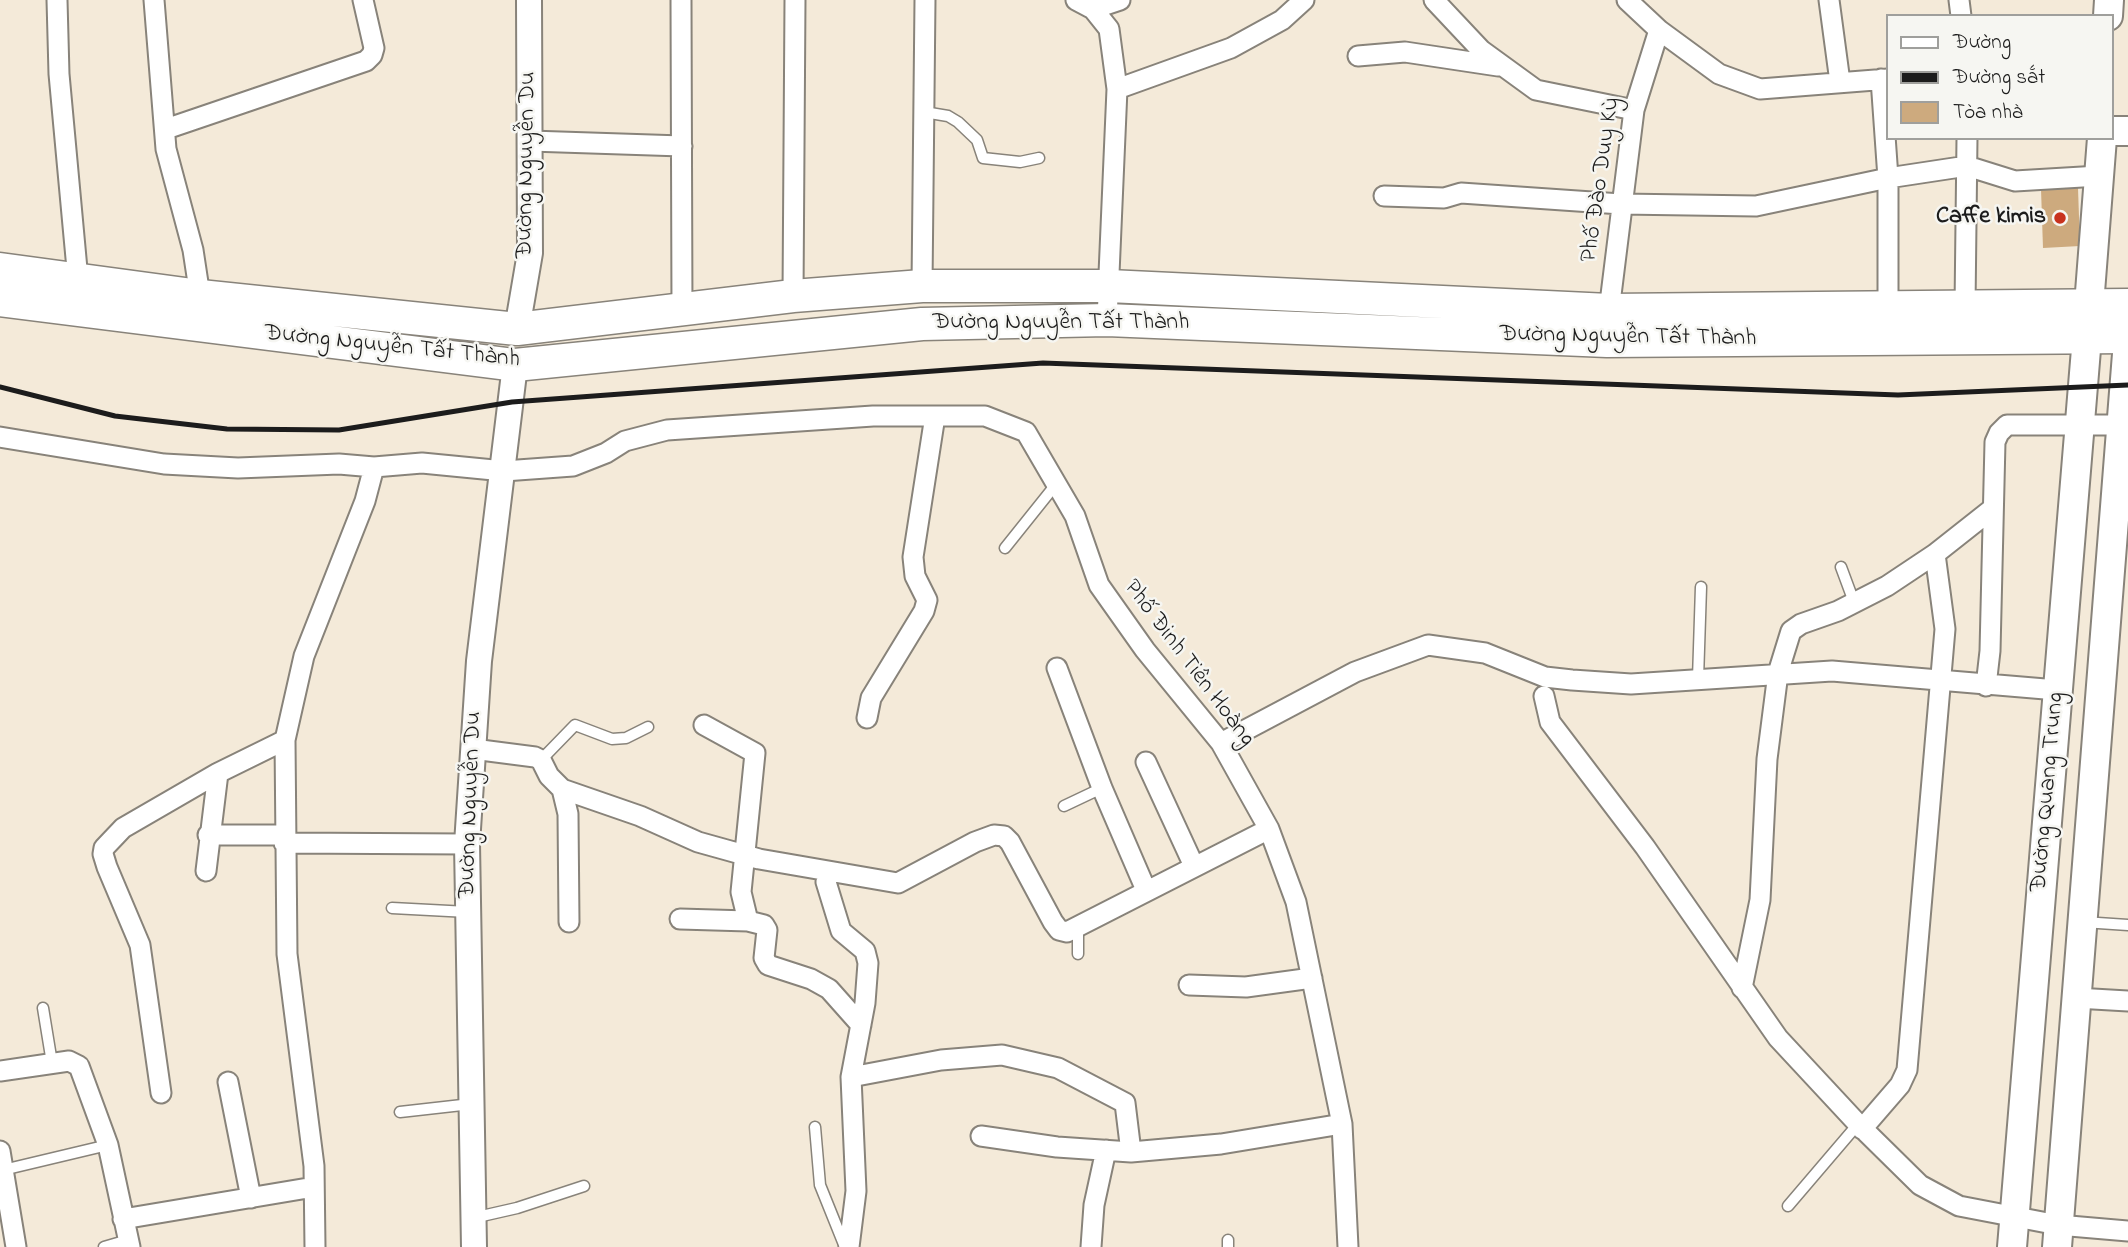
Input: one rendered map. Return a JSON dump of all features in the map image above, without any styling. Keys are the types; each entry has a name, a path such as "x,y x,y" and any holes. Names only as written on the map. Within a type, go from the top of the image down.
{"main road":[{"path":"2089,305 2102,140"},
{"name":"Đường Nguyễn Tất Thành","path":"0,269 78,280 198,311 515,365 922,324 1107,320 1607,341 2087,337 2128,339"},
{"name":"Đường Nguyễn Tất Thành","path":"0,300 517,329 795,296 922,286 1109,286 1609,310 2128,305"},
{"path":"795,296 798,337"},
{"path":"1737,309 1737,340"},
{"name":"Đường Quang Trung","path":"2012,1247 2087,337"},
{"name":"Đường Quang Trung","path":"2057,1236 2125,425 2128,339"}],"street":[{"path":"57,0 60,74 78,280"},
{"path":"154,0 166,149 193,250 198,311"},
{"path":"166,129 366,61 374,48 363,0"},
{"name":"Đường Nguyễn Du","path":"517,329 530,253 529,0"},
{"path":"681,0 682,310"},
{"path":"795,296 796,0"},
{"path":"922,286 925,0"},
{"path":"1076,0 1093,9 1109,29 1117,89 1107,320"},
{"path":"1093,9 1120,0"},
{"path":"1117,89 1231,48 1282,20 1304,0"},
{"path":"1434,0 1481,50 1536,90 1634,110"},
{"path":"1627,0 1659,30 1719,74 1760,89 1885,79 1886,112"},
{"path":"1829,0 1840,82"},
{"name":"Phố Đào Duy Kỳ","path":"1607,341 1634,110 1659,30"},
{"path":"1358,56 1405,52 1502,67"},
{"path":"1887,140 1888,307"},
{"path":"1965,307 1967,140"},
{"path":"530,141 681,146"},
{"path":"1384,196 1444,198 1461,193 1621,204 1756,206 1888,178 1967,166 2015,181 2099,176"},
{"name":"Đường Nguyễn Du","path":"474,1247 467,844 478,661 504,471 515,365"},
{"name":"Phố Đinh Tiên Hoàng","path":"0,436 164,464 239,468 339,464 374,467 422,463 504,471 573,466 606,453 625,440 667,430 873,416 985,416 1017,427 1031,438 1075,516 1099,585 1145,650 1221,743 1269,829 1296,902 1342,1124 1348,1247"},
{"path":"867,718 871,698 924,611 927,600 915,576 914,557 935,416"},
{"path":"1986,686 1990,651 1995,442 2007,425 2125,425"},
{"path":"315,1247 314,1187 287,954 285,740 304,656 365,501 374,467"},
{"path":"1742,988 1760,900 1766,759 1778,673 1791,631 1887,586 1935,554 1992,509"},
{"path":"1860,1127 1900,1085 1907,1070 1945,629 1935,554"},
{"path":"1221,743 1355,673 1428,645 1485,653 1545,677 1631,684 1832,671 2057,690"},
{"path":"1057,668 1102,788 1146,890"},
{"path":"1544,696 1550,722 1645,846 1778,1038 1860,1127 1920,1185 1959,1206 2015,1216 2057,1236 2128,1231"},
{"path":"704,725 755,753 756,766 741,892 748,921"},
{"path":"161,1093 140,945 103,854 111,838 122,828 218,773 285,740"},
{"path":"473,749 541,760 548,776 562,789 640,816 698,842 744,855 898,883 975,842 994,835 1004,836 1010,842 1059,930 1068,932 1269,829"},
{"path":"1146,762 1194,866"},
{"path":"206,871 208,835 218,773"},
{"path":"562,789 568,814 569,922"},
{"path":"208,835 467,844"},
{"path":"826,882 841,931 865,951 869,963 851,1077 856,1191 847,1247"},
{"path":"680,919 748,921 764,925 767,930 763,950 768,965 811,979 829,989 860,1025"},
{"path":"1189,985 1246,987 1312,978"},
{"path":"2076,998 2128,1001"},
{"path":"851,1077 941,1060 1002,1055 1058,1068 1125,1103 1131,1152"},
{"path":"0,1071 69,1061 79,1066 108,1144 129,1243"},
{"path":"228,1082 251,1198"},
{"path":"981,1136 1057,1147 1131,1152 1221,1144 1342,1124"},
{"path":"1091,1247 1094,1205 1107,1150"},
{"path":"2,1160 16,1247"},
{"path":"123,1220 314,1187"}],"lane":[{"path":"923,112 948,116 958,122 977,141 982,158 1020,162 1039,158"},
{"path":"1005,548 1057,483"},
{"path":"1841,567 1854,602"},
{"path":"1698,679 1701,586"},
{"path":"541,760 575,725 612,739 626,738 648,727"},
{"path":"1065,806 1102,788"},
{"path":"392,908 469,912"},
{"path":"2082,922 2128,925"},
{"path":"1078,927 1078,954"},
{"path":"43,1008 52,1063"},
{"path":"400,1112 472,1104"},
{"path":"816,1127 820,1185 847,1247"},
{"path":"1788,1206 1860,1127"},
{"path":"2,1160 108,1144"},
{"path":"473,1218 517,1208 584,1186"},
{"path":"104,1247 129,1243"}],"building":[{"name":"Caffe kimis","path":"2078,188 2080,246 2043,248 2041,189"}],"railway":[{"path":"0,387 115,416 227,429 339,430 512,402 1043,363 1898,395 2128,385"}],"place":[{"name":"Caffe kimis","path":"2060,218"}]}
